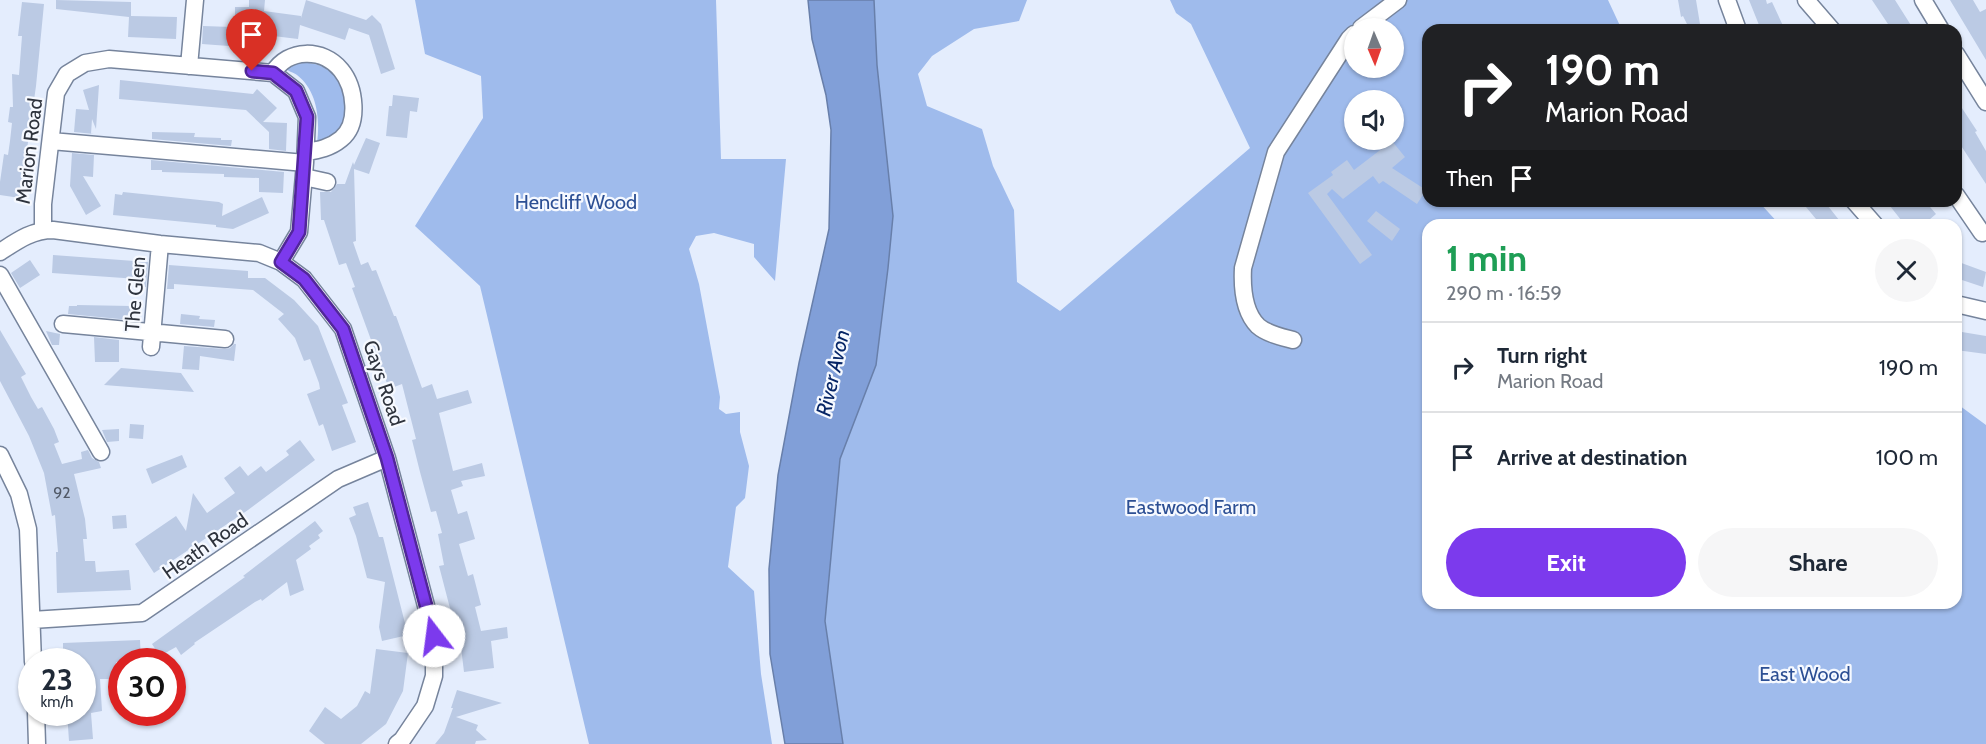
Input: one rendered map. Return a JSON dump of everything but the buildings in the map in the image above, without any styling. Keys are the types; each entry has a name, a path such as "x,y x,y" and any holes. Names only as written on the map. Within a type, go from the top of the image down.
{"street":[{"path":"189,66 195,0"},
{"path":"1374,18 1398,0"},
{"path":"1727,0 1736,24"},
{"path":"1806,0 1827,24"},
{"path":"1923,0 1937,24"},
{"path":"1293,340 1274,335 1258,325 1247,308 1242,287 1243,268 1276,152 1344,45"},
{"path":"281,262 299,232 307,117 296,91 273,73 280,63 291,56 309,54 326,59 340,69 349,84 353,103 351,122 343,138 305,164"},
{"name":"Marion Road","path":"43,230 43,204 56,93 67,74 85,63 109,59 273,73"},
{"path":"1962,63 1985,97"},
{"path":"51,141 305,164 327,182"},
{"path":"1962,204 1982,233"},
{"path":"1859,207 1870,219"},
{"path":"0,252 30,233 43,230"},
{"name":"Gays Road","path":"43,230 259,253 281,262 304,279 343,329 387,458 434,636 434,676 425,706 397,744"},
{"name":"The Glen","path":"152,339 160,244"},
{"path":"0,275 101,452"},
{"path":"1962,305 1986,311"},
{"path":"63,324 152,339 225,339"},
{"path":"0,455 19,494 28,530 33,648"},
{"name":"Heath Road","path":"32,620 142,613 338,479 387,458"},
{"path":"36,726 37,744"}],"green space":[{"name":"Hencliff Wood","path":"415,0 716,0 721,159 786,159 775,281 754,257 754,244 714,233 696,236 689,249 699,284 720,397 719,409 726,414 740,412 740,432 749,466 745,498 736,507 728,567 754,591 761,674 772,744 589,744 480,286 415,226 483,118 481,76 425,54"},
{"name":"Eastwood Farm","path":"866,0 1027,0 1019,21 974,29 932,56 918,74 927,106 982,129 993,166 1014,210 1017,282 1060,311 1250,148 1191,24 1176,13 1170,0 1608,0 1619,24 1422,24 1422,207 1764,207 1774,219 1422,219 1422,609 1962,609 1962,407 1986,425 1986,744 843,744 825,621 840,459 876,365"},
{"path":"296,62 312,63 327,68 343,84 348,104 339,134 317,143 318,116 313,98 304,82 285,68"}],"water":[{"name":"River Avon","path":"808,0 874,0 877,65 893,216 876,365 840,459 825,621 843,744 785,744 770,654 769,569 778,475 799,363 829,229 831,130 826,95 812,39"}],"route":[{"path":"252,71 273,73 296,91 307,117 299,232 281,262 304,279 343,329 387,458 434,636"}],"park label":[{"name":"East Wood","path":"1805,674"}]}
